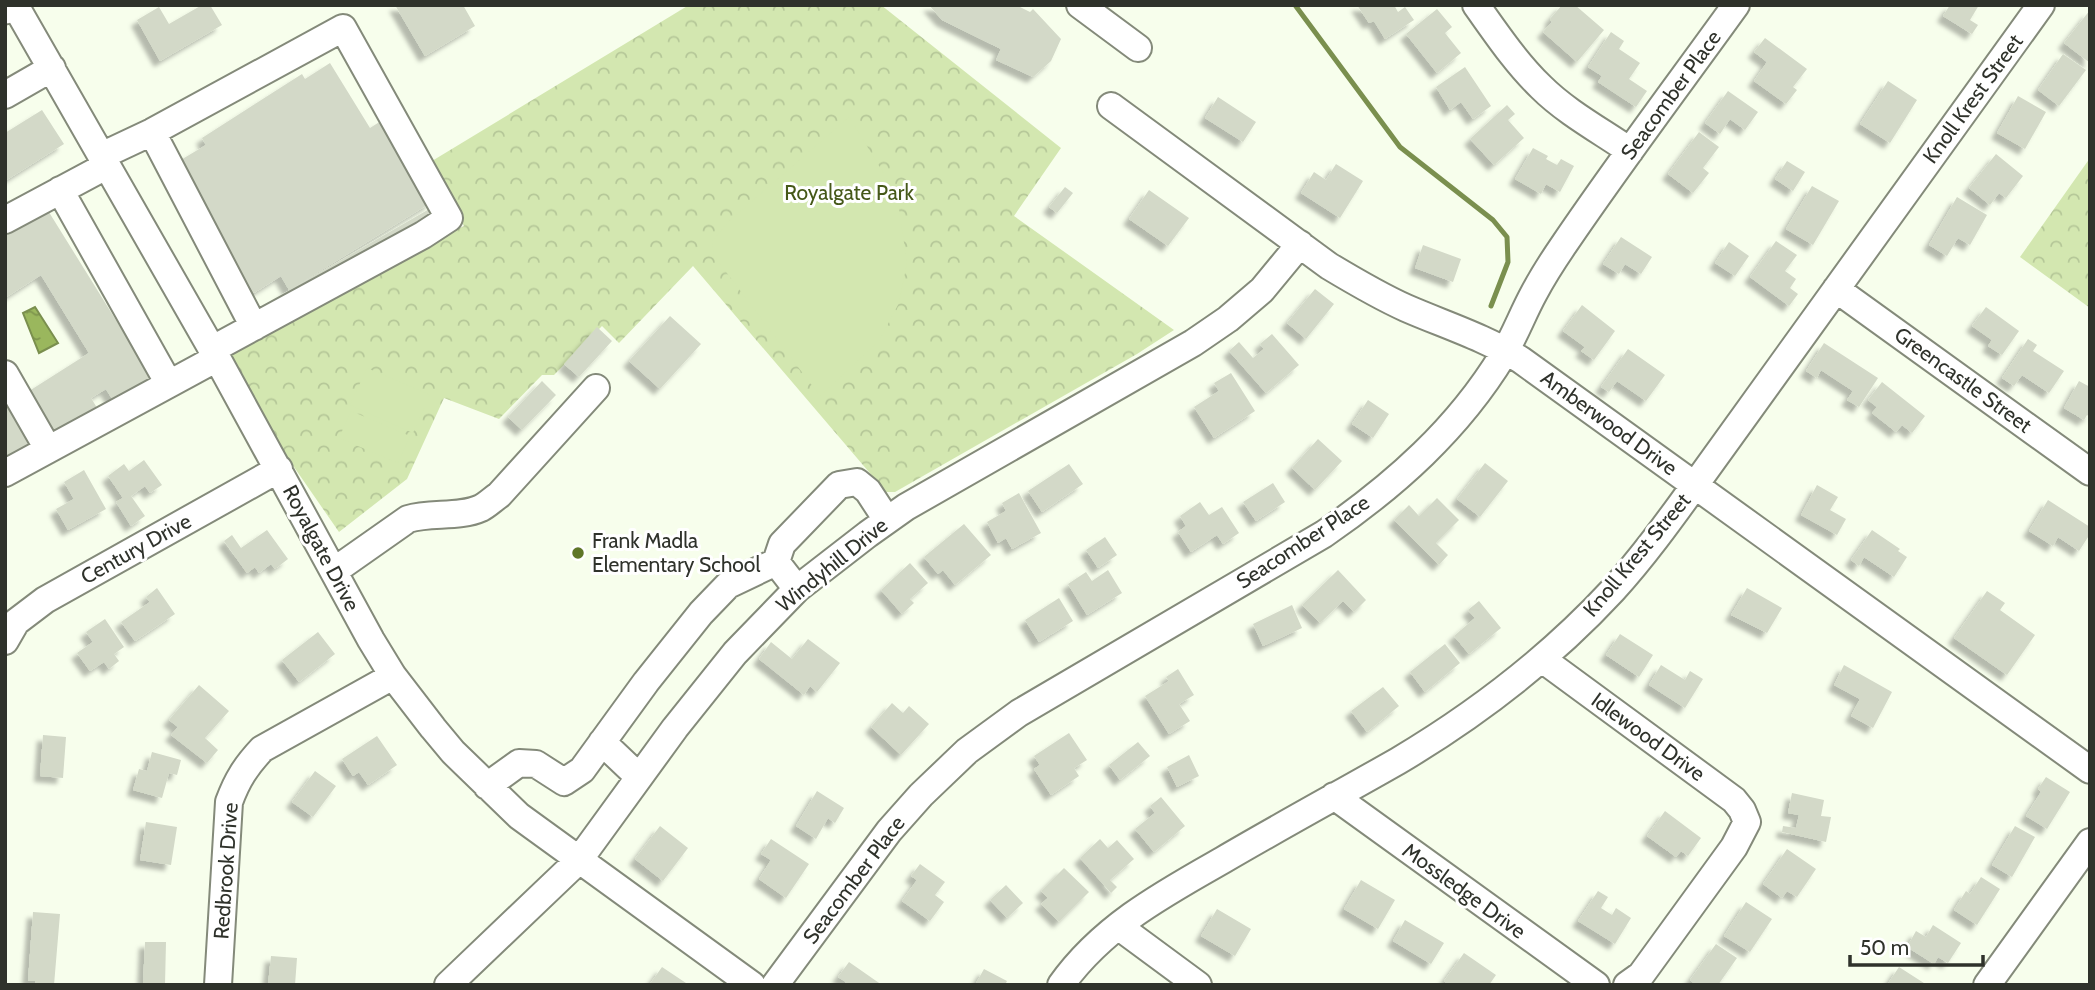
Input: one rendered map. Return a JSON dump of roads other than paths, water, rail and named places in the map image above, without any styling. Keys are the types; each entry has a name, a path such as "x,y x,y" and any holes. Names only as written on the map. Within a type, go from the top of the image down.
{"street":[{"name":"Royalgate Drive","path":"15,5 215,353 393,676 453,752 519,816 752,985"},
{"path":"1080,5 1138,48"},
{"path":"1476,5 1523,68 1541,87 1555,100 1630,151"},
{"name":"Seacomber Place","path":"775,985 889,831 921,795 967,751 1019,713 1324,534 1408,470 1442,436 1466,409 1506,351 1535,291 1564,244 1736,5"},
{"name":"Knoll Krest Street","path":"1061,985 1104,937 1145,905 1400,760 1481,707 1542,659 1614,590 1695,485 2041,5"},
{"path":"5,220 60,190 152,132 343,27 449,218 423,236 254,327 169,384 5,473"},
{"path":"5,95 52,68"},
{"name":"Amberwood Drive","path":"1111,106 1366,289 1506,351 2090,770"},
{"path":"152,132 254,327"},
{"path":"60,190 169,384"},
{"name":"Windyhill Drive","path":"448,985 579,860 722,668 797,589 887,520 940,486 1193,343 1228,319 1262,290 1300,244"},
{"name":"Greencastle Street","path":"1836,289 2090,472"},
{"path":"5,374 48,449"},
{"path":"334,571 408,519 482,508 499,495 596,388"},
{"name":"Century Drive","path":"5,641 16,622 45,600 279,469"},
{"path":"487,786 519,762 536,764 564,782 582,770 701,613 728,585 776,562 782,544 839,485 857,482 868,491 887,520"},
{"path":"776,562 797,589"},
{"name":"Idlewood Drive","path":"1542,659 1734,800 1747,822 1734,847 1641,975 1627,985"},
{"name":"Redbrook Drive","path":"218,985 229,802 236,783 246,766 262,749 393,676"},
{"path":"602,741 639,777"},
{"name":"Mossledge Drive","path":"1334,796 1595,985"},
{"path":"1987,985 2090,842"},
{"path":"1118,926 1198,985"}],"water":[{"path":"35,307 58,343 39,353 23,313"}],"waterway":[{"path":"1295,5 1400,147 1493,220 1507,237 1508,262 1491,306"}],"place":[{"name":"Frank Madla Elementary School","path":"578,553"}],"park label":[{"name":"Royalgate Park","path":"849,193"}]}
